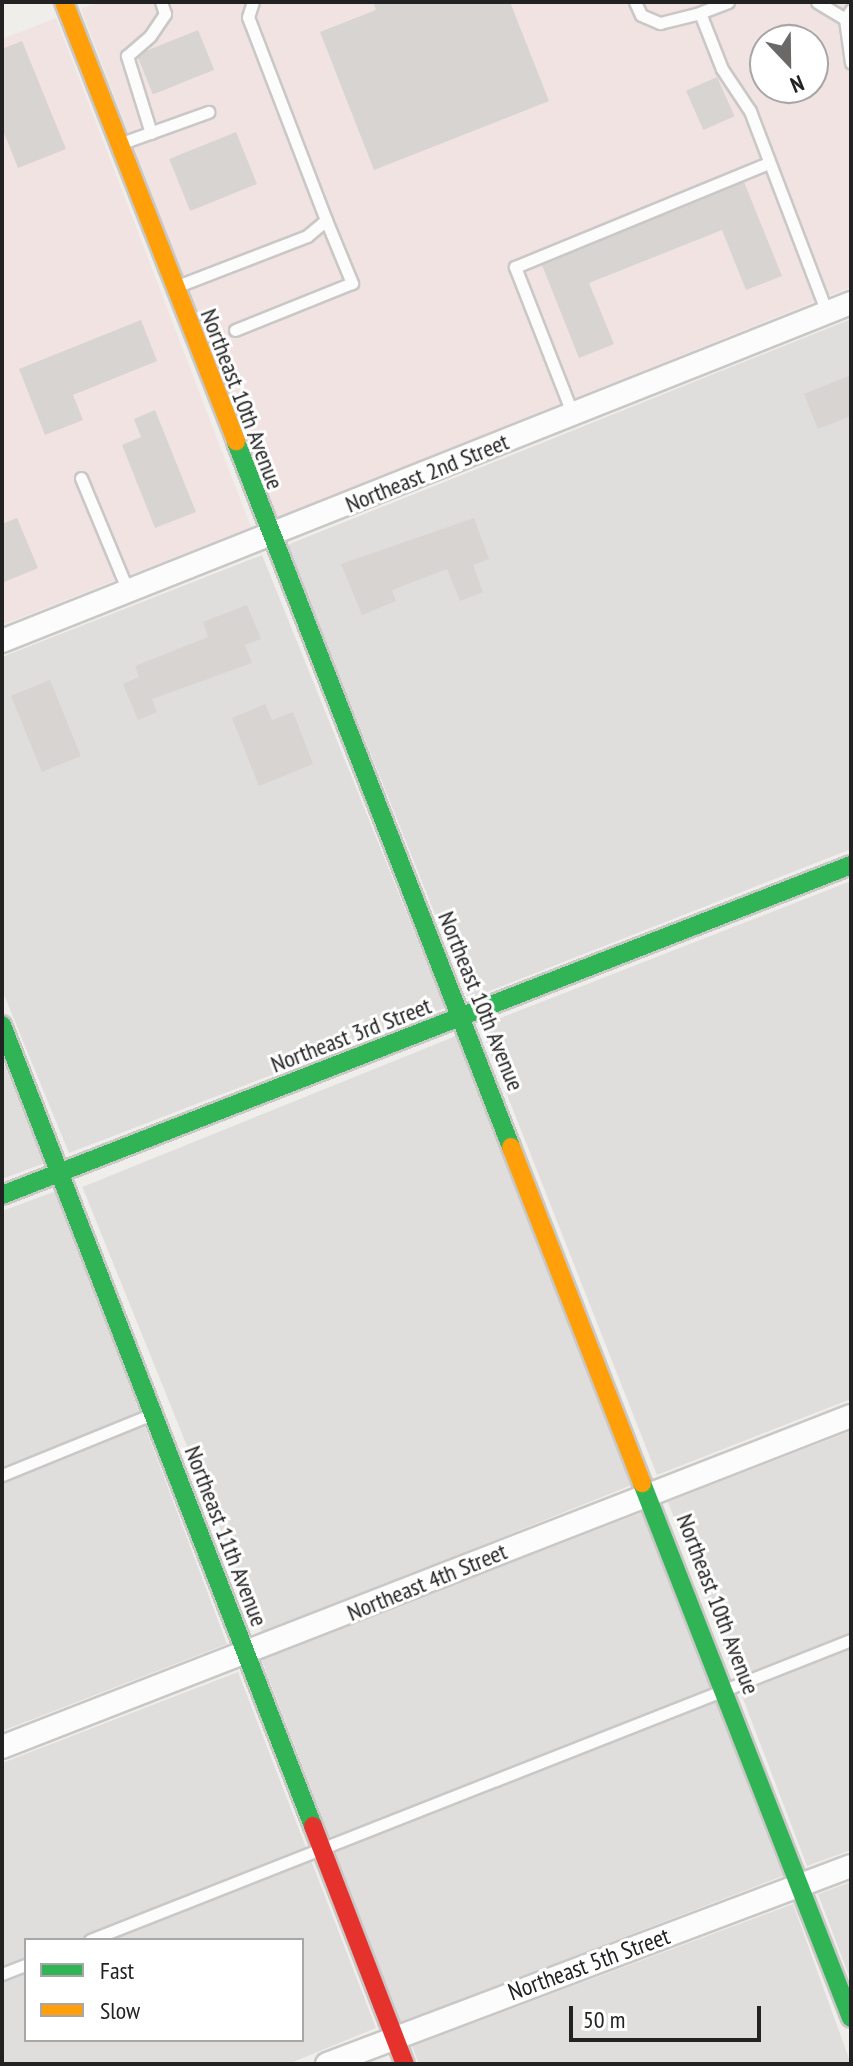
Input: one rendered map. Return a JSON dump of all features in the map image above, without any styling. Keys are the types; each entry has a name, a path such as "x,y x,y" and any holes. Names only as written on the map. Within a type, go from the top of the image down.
{"street":[{"name":"Northeast 10th Avenue","path":"64,2 269,536 650,1493 851,2018"},
{"name":"Northeast 2nd Street","path":"2,641 851,303"},
{"name":"Northeast 3rd Street","path":"2,1195 851,865"},
{"name":"Northeast 11th Avenue","path":"2,1025 63,1172 245,1654 405,2064"},
{"name":"Northeast 4th Street","path":"2,1747 851,1416"},
{"name":"Northeast 5th Street","path":"327,2064 851,1866"}],"lane":[{"path":"151,133 127,56 150,36 165,14 161,2"},
{"path":"235,330 352,283 248,17 253,2"},
{"path":"635,2 641,15 660,23 728,2"},
{"path":"817,2 848,15 851,63"},
{"path":"700,13 722,69 750,111 827,313"},
{"path":"119,145 208,112"},
{"path":"573,415 515,267 768,163"},
{"path":"174,287 307,236 326,220"},
{"path":"81,478 128,591"},
{"path":"2,1475 154,1414"},
{"path":"95,1938 851,1640"},
{"path":"2,1974 24,1966"}],"shaded area":[{"path":"100,2 851,2 851,287 276,518 81,9"},
{"path":"56,18 251,527 2,625 2,39"},
{"path":"851,319 851,849 469,999 287,545"},
{"path":"262,555 445,1008 69,1153 2,990 2,657"},
{"path":"851,881 851,1399 657,1475 480,1026"},
{"path":"456,1036 637,1483 263,1634 82,1187"},
{"path":"2,1059 45,1163 2,1179"},
{"path":"56,1191 227,1644 2,1731 2,1211"},
{"path":"851,1431 851,1850 807,1866 668,1502"},
{"path":"643,1512 783,1876 401,2023 261,1659"},
{"path":"238,1672 376,2028 288,2064 2,2064 2,1763"},
{"path":"851,1882 851,1981 818,1894"},
{"path":"793,1904 851,2064 419,2064 412,2046"}],"building":[{"path":"373,2 510,2 549,101 374,170 320,32 376,10"},
{"path":"198,30 214,70 153,95 137,55"},
{"path":"22,41 66,149 18,168 2,128 2,49"},
{"path":"717,77 734,116 703,130 686,91"},
{"path":"236,132 257,184 190,211 169,159"},
{"path":"744,182 782,276 746,290 722,230 589,283 614,344 579,358 542,265"},
{"path":"141,320 157,361 73,395 83,420 45,435 19,369"},
{"path":"851,375 851,416 818,429 804,394"},
{"path":"155,410 196,512 155,528 122,445 141,437 134,419"},
{"path":"17,518 38,568 2,583 2,524"},
{"path":"474,518 489,559 473,565 483,592 460,601 447,569 392,590 396,601 362,615 341,564"},
{"path":"247,605 261,639 245,645 252,663 152,699 157,712 138,720 123,684 139,677 135,666 208,637 203,622"},
{"path":"50,680 81,756 42,772 11,696"},
{"path":"265,704 272,720 293,712 313,764 259,786 232,718"}],"traffic: fast":[{"path":"236,442 511,1147"},
{"path":"2,1195 851,865"},
{"path":"2,1025 313,1826"},
{"path":"642,1483 851,2018"}],"traffic: slow":[{"path":"64,2 236,442"},
{"path":"511,1147 642,1483"}],"traffic: jam":[{"path":"313,1826 405,2064"}]}
